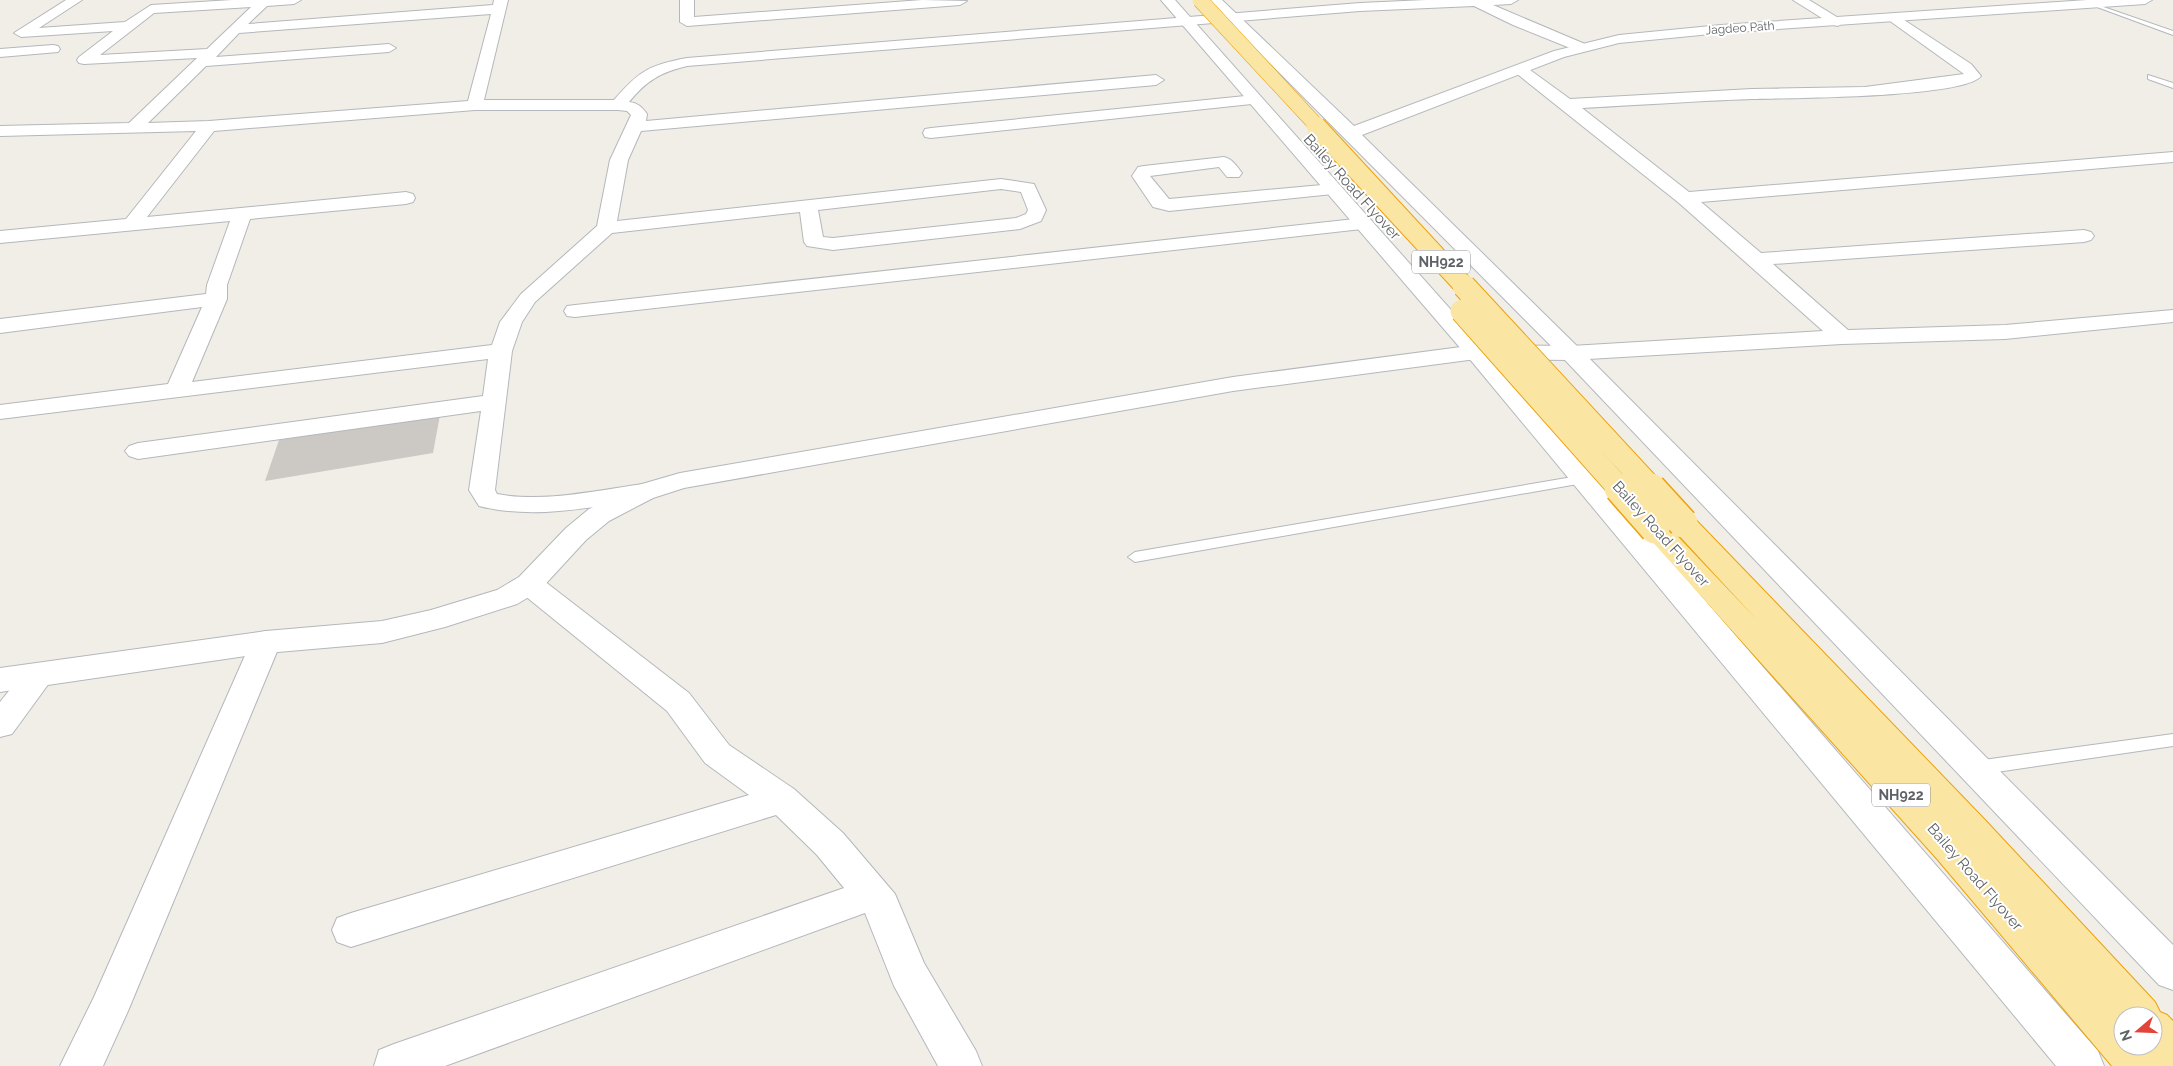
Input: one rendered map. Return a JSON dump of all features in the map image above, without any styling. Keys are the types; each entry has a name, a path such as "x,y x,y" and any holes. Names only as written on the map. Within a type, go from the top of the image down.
{"highway":[{"name":"Bailey Road Flyover","path":"1191,7 1669,526 2139,1066"},
{"name":"Bailey Road Flyover","path":"1191,7 1669,526 1972,830 2132,1006"},
{"path":"2163,1040 2173,1051"}],"street":[{"path":"0,42 21,33 75,0"},
{"path":"294,0 157,5 84,60 207,57 389,48"},
{"path":"687,0 687,22 960,1 979,38"},
{"path":"1168,0 1232,18 1370,6 1511,0"},
{"path":"1214,0 1342,124 1571,353 2173,972"},
{"path":"1800,0 1838,22"},
{"name":"Jagdeo Path","path":"1274,121 1342,124 1521,70 1580,47 1619,39 1658,34 2145,0"},
{"path":"1477,1 1512,19 1580,47"},
{"path":"133,128 263,2"},
{"path":"236,29 499,4 475,106"},
{"path":"618,105 648,72 678,63 979,38 1191,7"},
{"path":"1191,7 1255,100 1476,352 2083,1066"},
{"path":"1568,104 1752,94 1883,91 1962,81 1973,76 1966,67 1895,18"},
{"path":"9,26 35,24"},
{"path":"21,33 129,26"},
{"path":"0,53 103,46"},
{"path":"1521,70 1568,104 1758,259 1842,337"},
{"path":"635,127 1156,80"},
{"path":"931,133 1255,100"},
{"path":"0,131 208,126 475,106 618,105 632,107 636,110 639,119 619,160 606,228"},
{"path":"133,223 208,126"},
{"path":"1684,198 2173,157"},
{"path":"1233,173 1224,162 1217,162 1144,171 1141,176 1160,203 1169,204 1327,182 1388,170"},
{"path":"808,206 814,242 833,244 1020,223 1034,217 1037,210 1028,188 1001,184 606,228 528,298 511,322 501,351 483,473 482,490 488,500 503,504 522,504 644,492 680,482 1233,384 1476,352 1571,353 1842,337 2005,332 2173,316"},
{"path":"0,237 406,198"},
{"path":"177,390 216,298 217,285 242,213"},
{"path":"575,311 1364,224"},
{"path":"1758,259 2084,236"},
{"path":"0,326 216,298"},
{"path":"0,412 501,351"},
{"path":"138,451 494,402"},
{"path":"0,680 266,642 382,632 480,606 507,596 529,584 576,534 599,515 644,492"},
{"path":"529,584 678,702 717,754 782,799 830,844 882,906 892,926 908,974 961,1066"},
{"path":"81,1066 108,1011 266,642"},
{"path":"0,725 39,675"},
{"path":"352,930 782,799"},
{"path":"394,1064 873,894"}],"lane":[{"path":"2091,3 2173,33"},
{"path":"2151,77 2173,86"},
{"path":"1135,557 1584,479"},
{"path":"1975,768 2173,740"}],"building":[{"path":"440,415 433,453 265,481 279,440"}]}
